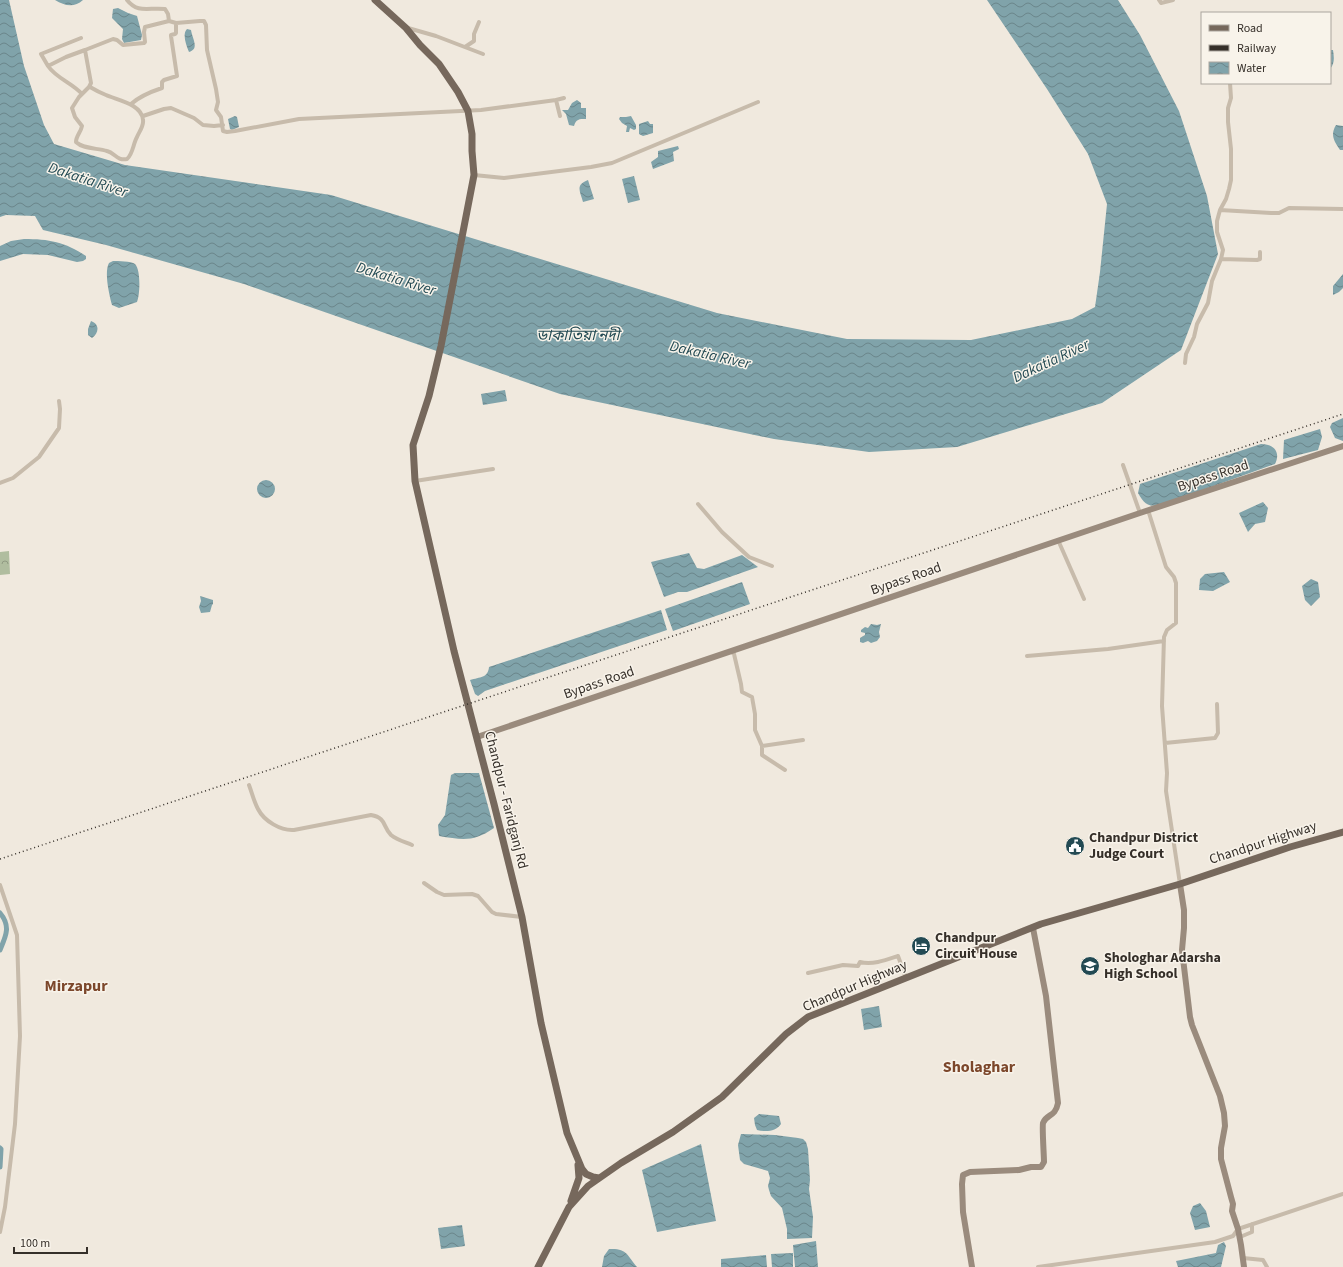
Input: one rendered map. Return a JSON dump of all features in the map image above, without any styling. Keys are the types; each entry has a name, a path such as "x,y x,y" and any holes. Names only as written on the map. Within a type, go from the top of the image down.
{"main road":[{"path":"375,0 406,28 439,64 458,92 468,111 472,134 474,175"},
{"name":"Chandpur - Faridganj Rd","path":"474,175 441,346 429,396 412,445 415,481 454,651 522,917 541,1023 556,1090 567,1133 578,1161"},
{"name":"Chandpur Highway","path":"570,1207 581,1192 599,1178 673,1132 722,1097 786,1034 808,1017 1033,928 1180,884 1290,847 1343,832"},
{"path":"578,1161 586,1174 599,1178"},
{"path":"538,1267 570,1207 579,1178 578,1161"}],"street":[{"path":"127,0 133,7 138,9 165,9 168,14 169,21"},
{"path":"1159,0 1161,3 1164,3 1173,0"},
{"path":"48,66 66,57 113,39 117,40 123,46 144,43 145,27 169,21 176,23 204,21 206,25 208,50 218,102 216,110 222,117 223,131 226,132 299,119 481,110 564,98"},
{"path":"465,47 474,41 474,34 480,22"},
{"path":"131,104 137,98 162,88 162,82 164,80 177,76 171,36 171,34 176,33 176,23"},
{"path":"406,28 436,36 483,54"},
{"path":"81,38 41,54 48,66 58,76 67,81 82,94"},
{"path":"86,50 91,83 90,87 82,94 72,108 75,117 82,126 76,138 76,142 78,144 107,151 120,159 127,159 131,154 137,136 143,125 143,116 131,104 107,96 90,87"},
{"path":"1185,364 1186,354 1194,337 1197,324 1208,303 1212,280 1222,259 1223,250 1217,232 1217,221 1220,210 1226,200 1231,180 1231,155 1228,122 1228,108 1231,98 1230,84"},
{"path":"556,100 560,116"},
{"path":"474,175 504,178 612,163 758,102"},
{"path":"143,116 171,108 194,118 203,125 223,125"},
{"path":"1220,210 1271,213 1289,208 1343,209"},
{"path":"1222,259 1259,260 1260,252"},
{"path":"0,483 13,478 39,457 59,428 59,401"},
{"name":"Bypass Road","path":"477,737 1058,540 1343,446"},
{"path":"1123,465 1140,513"},
{"path":"415,481 493,469"},
{"path":"698,504 722,532 749,557 772,566"},
{"path":"1148,510 1166,567 1174,577 1176,583 1176,623 1165,633 1164,641 1162,706 1167,773 1166,791 1184,910 1182,950 1190,1017 1220,1096 1224,1113 1225,1126 1221,1148 1221,1159 1233,1204 1232,1211 1240,1237 1244,1267"},
{"path":"1058,540 1084,599"},
{"path":"1027,656 1108,649 1164,641"},
{"path":"731,651 734,654 742,692 752,697 755,714 755,730 762,746 762,755 785,770"},
{"path":"1165,743 1215,738 1218,733 1218,704"},
{"path":"762,746 803,740"},
{"path":"249,785 258,810 263,817 282,828 294,830 372,815 379,816 383,819 390,833 395,837 412,845"},
{"path":"424,883 444,895 472,894 478,896 492,912 496,914 522,917"},
{"path":"0,885 17,934 20,1036 15,1124 5,1207 0,1232"},
{"path":"972,1267 963,1212 963,1175 970,1172 1019,1170 1030,1167 1041,1167 1044,1162 1043,1125 1055,1112 1058,1103 1046,996 1033,928"},
{"path":"808,973 843,965 858,966 860,962 867,964 898,956 906,978"},
{"path":"1038,1267 1215,1242 1233,1236 1238,1229 1343,1194"},
{"path":"1240,1237 1252,1232 1252,1224"},
{"path":"1243,1258 1263,1260 1267,1267"}],"green space":[{"path":"9,551 10,574 0,575 0,552"}],"water":[{"name":"ডাকাতিয়া নদী","path":"0,0 9,0 24,66 44,125 54,144 125,165 331,195 717,313 847,339 971,340 1072,319 1095,307 1107,204 1088,154 1047,89 987,0 1118,0 1140,35 1179,111 1207,196 1218,254 1181,350 1102,403 957,447 869,452 774,439 560,394 244,284 106,245 43,230 35,216 6,215 0,217"},
{"path":"55,0 83,0 80,3 69,5 62,4"},
{"path":"118,8 137,16 142,35 141,40 124,43 122,39 123,29 112,18 113,9"},
{"path":"187,29 191,30 195,46 192,51 189,52 185,37"},
{"path":"1331,50 1333,50 1333,64 1331,67"},
{"path":"577,100 581,103 581,108 586,108 586,119 578,120 574,126 569,125 566,114 562,110 568,110 572,103"},
{"path":"235,116 237,117 239,127 232,130 230,129 228,119"},
{"path":"631,116 636,125 636,129 634,130 630,128 629,132 626,132 627,126 619,119 620,117"},
{"path":"648,121 650,124 653,124 653,133 643,136 639,134 639,124"},
{"path":"1336,125 1343,126 1343,150 1340,150 1336,144 1333,135"},
{"path":"678,146 679,149 673,152 674,161 653,169 651,162 658,157 658,151"},
{"path":"634,176 640,200 628,203 622,179"},
{"path":"588,180 594,199 583,202 580,186"},
{"path":"24,239 64,244 86,256 86,259 77,262 48,255 23,254 0,261 0,246 11,241"},
{"path":"113,261 131,262 137,267 139,294 137,302 119,308 112,305 108,289 107,272 109,263"},
{"path":"1343,274 1343,288 1333,295 1333,286"},
{"path":"91,321 96,324 98,329 92,338 88,335 88,329"},
{"path":"505,390 507,401 483,405 481,394"},
{"path":"1343,418 1343,441 1335,438 1330,427 1332,423"},
{"path":"1320,429 1322,437 1318,450 1283,459 1284,440"},
{"path":"1261,444 1270,445 1277,452 1277,460 1275,464 1158,506 1146,503 1138,493 1140,484"},
{"path":"266,480 270,481 274,485 274,493 270,497 266,498 262,497 258,493 257,489 258,485 262,481"},
{"path":"1263,502 1268,508 1265,522 1255,524 1248,532 1239,513"},
{"path":"689,553 697,568 704,569 742,555 758,567 687,592 678,592 664,597 651,562"},
{"path":"1224,572 1230,582 1213,591 1199,590 1200,579 1205,574"},
{"path":"1311,579 1318,582 1320,597 1311,606 1305,600 1302,586"},
{"path":"742,582 750,604 673,631 665,609"},
{"path":"200,596 213,600 210,612 201,613 199,607 201,601"},
{"path":"661,610 667,630 485,691 478,696 475,694 470,680 485,675 489,667"},
{"path":"871,624 881,624 879,632 880,637 877,641 871,643 868,641 863,643 860,642 860,638 865,635 865,633 861,632 861,630 865,627 868,628"},
{"path":"455,773 479,773 494,828 487,833 468,839 439,836 438,825 445,815 451,775"},
{"path":"879,1006 882,1027 864,1030 861,1009"},
{"path":"759,1114 779,1116 781,1124 776,1129 770,1131 757,1130 754,1118"},
{"path":"741,1134 775,1135 803,1139 806,1142 808,1149 810,1180 809,1189 813,1217 812,1238 787,1239 787,1229 782,1208 771,1196 769,1190 768,1186 770,1178 768,1171 744,1164 740,1160 738,1145"},
{"path":"701,1144 716,1221 657,1232 642,1170"},
{"path":"1200,1203 1206,1211 1210,1227 1195,1230 1190,1213 1193,1206"},
{"path":"462,1225 465,1246 441,1249 438,1228"},
{"path":"816,1241 818,1267 795,1267 793,1245"},
{"path":"1224,1242 1226,1246 1221,1267 1178,1267 1176,1261 1216,1253 1218,1245"},
{"path":"609,1249 623,1251 637,1267 602,1267 604,1256"},
{"path":"793,1253 793,1267 772,1267 771,1254"},
{"path":"766,1255 767,1267 721,1267 721,1259"}],"waterway":[{"path":"0,913 6,927 6,936 0,950"},
{"path":"0,1148 0,1167"}],"railway":[{"path":"0,859 1343,414"}],"place":[{"name":"Chandpur District Judge Court","path":"1075,846"},
{"name":"Chandpur Circuit House","path":"921,946"},
{"name":"Shologhar Adarsha High School","path":"1090,966"}],"district":[{"name":"Mirzapur","path":"76,986"},
{"name":"Sholaghar","path":"979,1067"}],"water label":[{"name":"Dakatia River","path":"88,180"},
{"name":"Dakatia River","path":"396,279"},
{"name":"Dakatia River","path":"710,355"},
{"name":"Dakatia River","path":"1051,361"}]}
